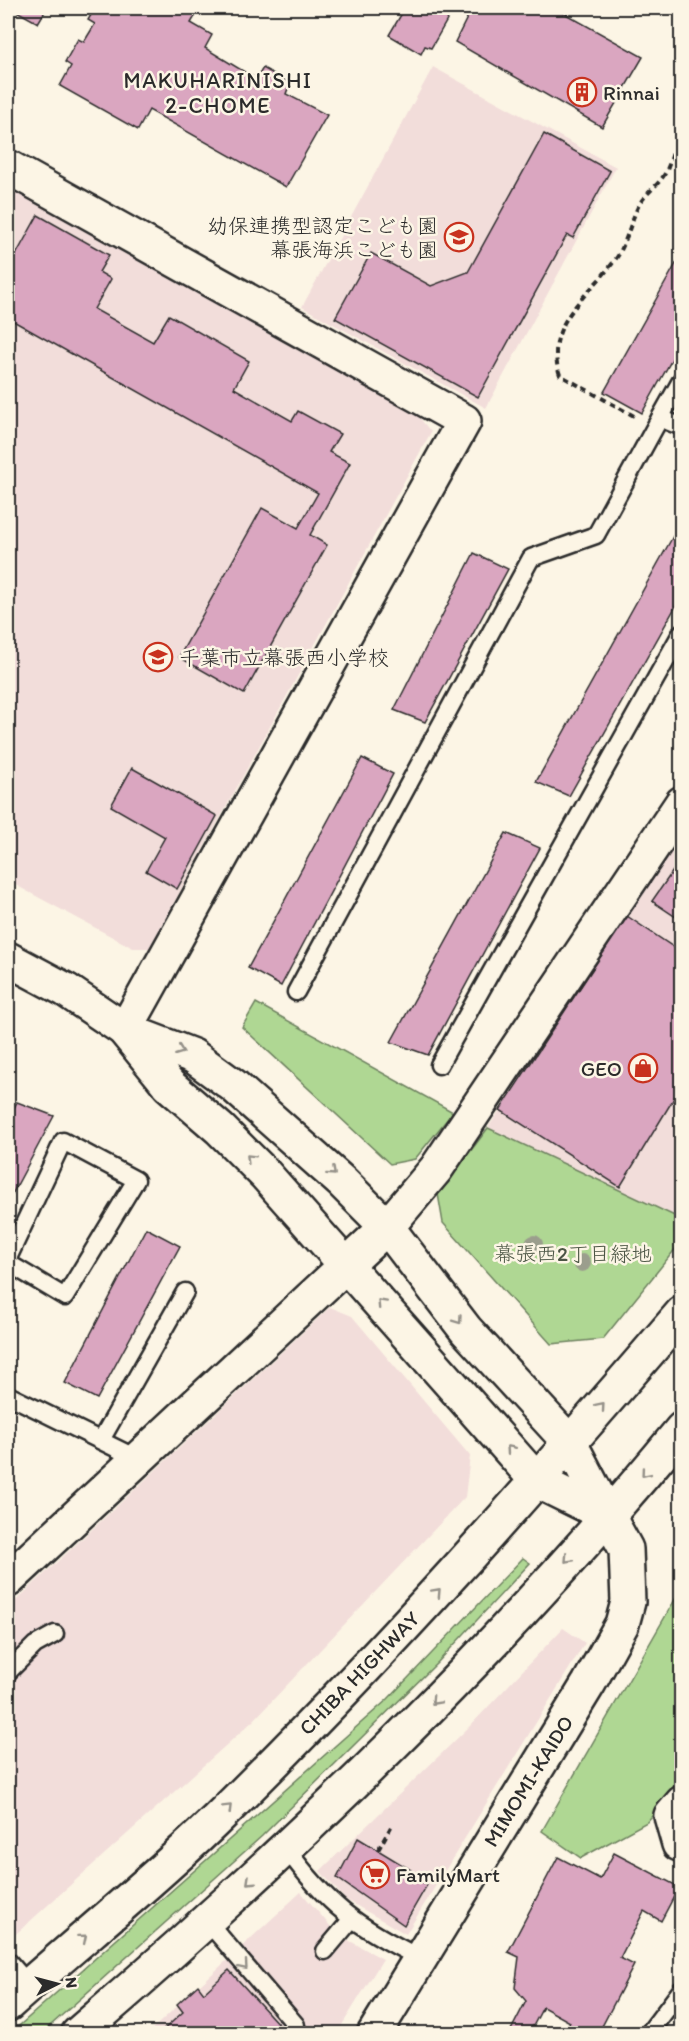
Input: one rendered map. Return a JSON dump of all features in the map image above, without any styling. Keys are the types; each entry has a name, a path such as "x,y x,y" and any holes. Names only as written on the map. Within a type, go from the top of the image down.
{"main road":[{"path":"8,167 464,421 125,1030"},
{"path":"8,1580 387,1227 436,1169 681,803"},
{"path":"8,959 66,990 125,1030 169,1085 220,1129 266,1174 537,1481 608,1516"},
{"name":"MIMOMI-KAIDO","path":"125,1030 193,1056 234,1086 342,1182 387,1227 465,1330 570,1443 626,1549 628,1602 622,1624 589,1683 374,2034"},
{"name":"CHIBA HIGHWAY","path":"18,1995 214,1822 342,1692 481,1546 681,1313"},
{"path":"78,2034 207,1921 399,1740 608,1516 681,1429"},
{"path":"681,1803 671,1816 681,1845"}],"lane":[{"path":"296,992 531,558 596,535 681,379"},
{"path":"660,418 681,428"},
{"path":"439,1065 681,632"},
{"path":"8,1258 63,1141 136,1180 65,1297 8,1263"},
{"path":"101,1440 185,1292"},
{"path":"8,1395 138,1459"},
{"path":"8,1672 36,1645 55,1634"},
{"path":"286,1848 311,1883 351,1920 420,1958"},
{"path":"325,1951 351,1920"},
{"path":"207,1921 296,2025"},
{"path":"8,1961 18,1995"},
{"path":"648,2034 681,1989"}],"path":[{"path":"636,418 560,375 555,362 564,322 579,298 615,259 628,236 639,205 668,170 680,120 681,90"},
{"path":"378,1850 392,1825"}],"shaded area":[{"name":"幼保連携型認定こども園 幕張海浜こども園","path":"433,67 616,167 486,408 302,307"},
{"name":"千葉市立幕張西小学校","path":"8,187 418,416 431,432 149,948 133,948 8,881"},
{"path":"681,837 681,1219 488,1128"},
{"path":"330,1307 352,1316 470,1456 465,1497 253,1721 8,1941 8,1608"},
{"path":"563,1628 585,1643 406,1934 345,1899 320,1871 468,1728"},
{"path":"301,1892 337,1934 383,1959 337,2033 147,2034"}],"green space":[{"path":"256,1003 453,1112 415,1159 390,1164 242,1027"},
{"name":"幕張西2丁目緑地","path":"488,1128 681,1219 681,1242 603,1339 551,1344 443,1223 438,1194"},
{"path":"523,1558 530,1563 438,1662 262,1836 42,2033 11,2033 388,1699"},
{"path":"681,1589 681,1781 647,1822 581,1858 542,1831"}],"building":[{"path":"11,8 47,8 38,23"},
{"path":"95,8 200,8 191,23 212,35 205,48 256,79 263,68 290,83 286,94 327,115 286,187 149,110 138,130 60,86 71,66 65,62 78,39 84,42 95,24 88,20"},
{"path":"405,8 454,8 431,48 425,46 421,54 389,35"},
{"name":"Rinnai","path":"472,8 555,8 643,57 602,127 455,42"},
{"path":"544,134 610,171 573,238 567,235 478,397 335,318 371,253 431,286 468,272"},
{"path":"38,215 109,255 99,272 111,279 94,309 153,342 169,315 249,361 234,388 292,421 298,411 340,434 329,452 350,463 310,535 327,545 244,694 179,657 262,508 298,528 318,493 8,318 8,260 12,262"},
{"path":"682,253 682,341 642,413 604,392"},
{"path":"681,522 682,595 569,796 536,782"},
{"path":"474,553 508,569 425,722 394,710"},
{"path":"362,758 393,774 281,986 248,968"},
{"path":"132,768 217,816 177,889 146,871 165,837 111,806"},
{"path":"506,833 540,848 428,1055 391,1042"},
{"path":"682,858 682,921 652,901"},
{"path":"627,916 682,953 682,1085 620,1187 500,1110"},
{"path":"17,1102 54,1116 8,1202 8,1120"},
{"path":"146,1228 180,1246 97,1399 65,1383"},
{"path":"358,1838 411,1870 410,1874 427,1885 404,1925 337,1878"},
{"path":"614,1853 679,1887 661,1921 644,1911 620,1958 634,1965 598,2034 554,2034 557,2028 564,2032 570,2022 543,2007 529,2034 509,2034 526,2001 515,1988 519,1957 508,1952 558,1857 600,1879"},
{"path":"229,1970 280,2026 272,2034 159,2034 183,2012 177,2004 198,1985 204,1993"}],"place":[{"name":"Rinnai","path":"582,92"},
{"name":"幼保連携型認定こども園 幕張海浜こども園","path":"459,237"},
{"name":"千葉市立幕張西小学校","path":"158,657"},
{"name":"GEO","path":"643,1068"},
{"name":"FamilyMart","path":"375,1874"}],"district":[{"name":"MAKUHARINISHI 2-CHOME","path":"218,92"}]}
